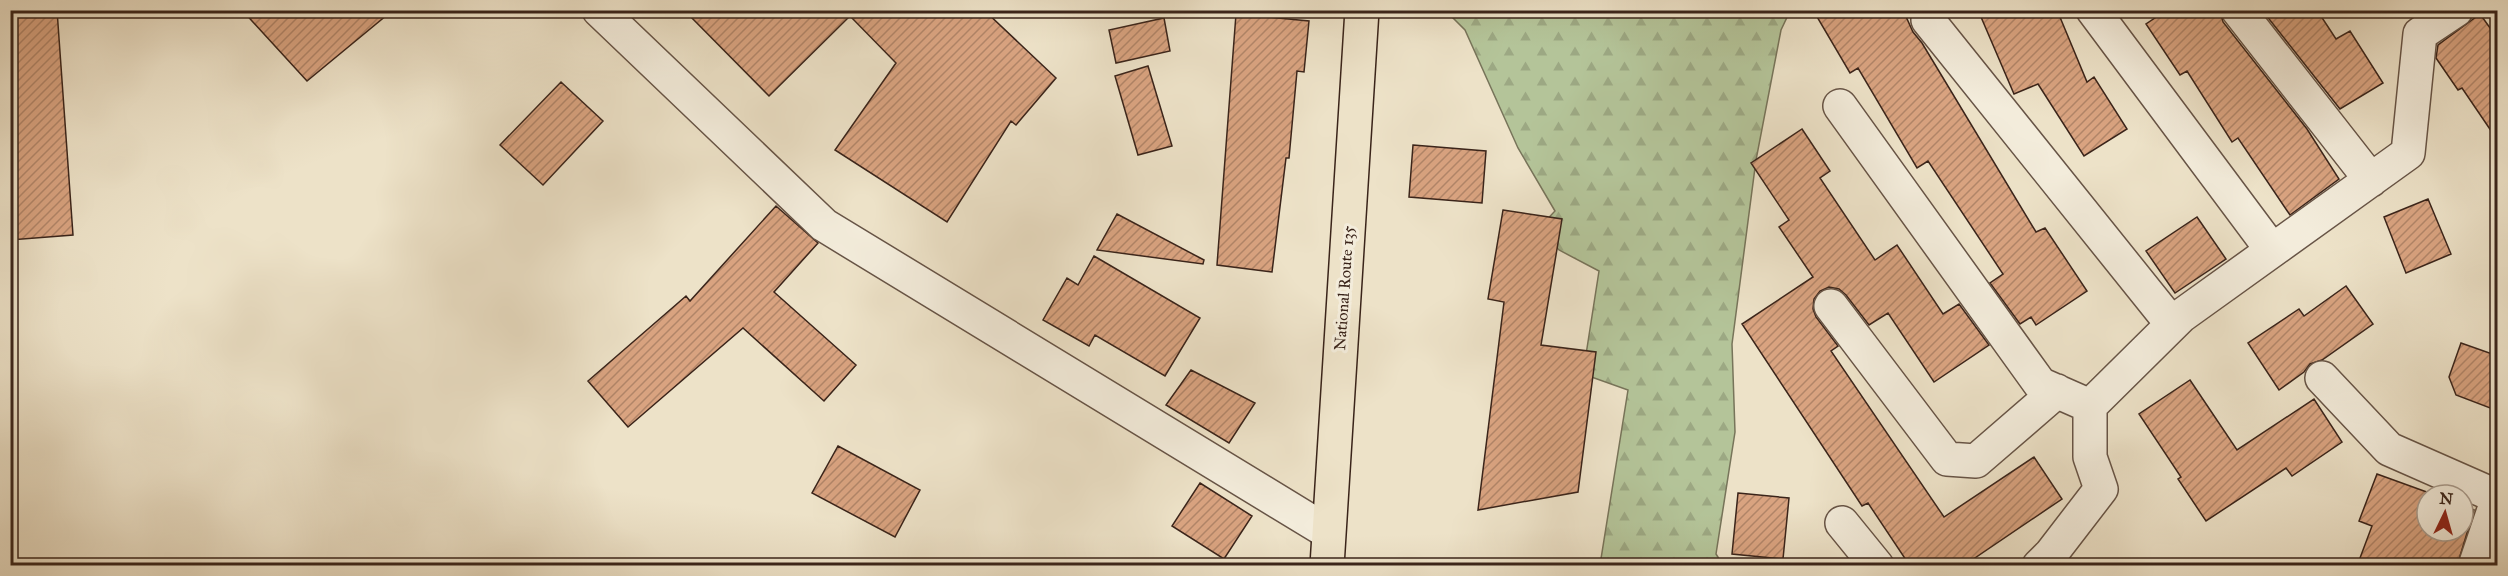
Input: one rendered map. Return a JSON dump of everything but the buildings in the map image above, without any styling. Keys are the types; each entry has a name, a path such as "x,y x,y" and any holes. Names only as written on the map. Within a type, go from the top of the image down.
{"highway":[{"name":"National Route 135","path":"1327,566 1362,10"}],"street":[{"path":"599,10 825,225 1328,532"},
{"path":"2093,10 2272,250"},
{"path":"2238,10 2371,180"},
{"path":"2039,566 2102,489 2090,456 2090,406 2172,324 2408,153 2421,34 2456,10"},
{"path":"1928,20 2172,324"},
{"path":"1840,106 2040,384 2090,406"},
{"path":"1831,306 1947,459 1976,461 2058,391"},
{"path":"2322,378 2389,449 2498,498 2475,566"},
{"path":"1842,523 1877,566"}],"green space":[{"path":"1446,11 1790,11 1781,30 1756,160 1732,344 1735,432 1716,554 1723,565 1600,565 1628,390 1583,374 1599,271 1559,250 1538,229 1555,211 1518,148 1465,30"}]}
